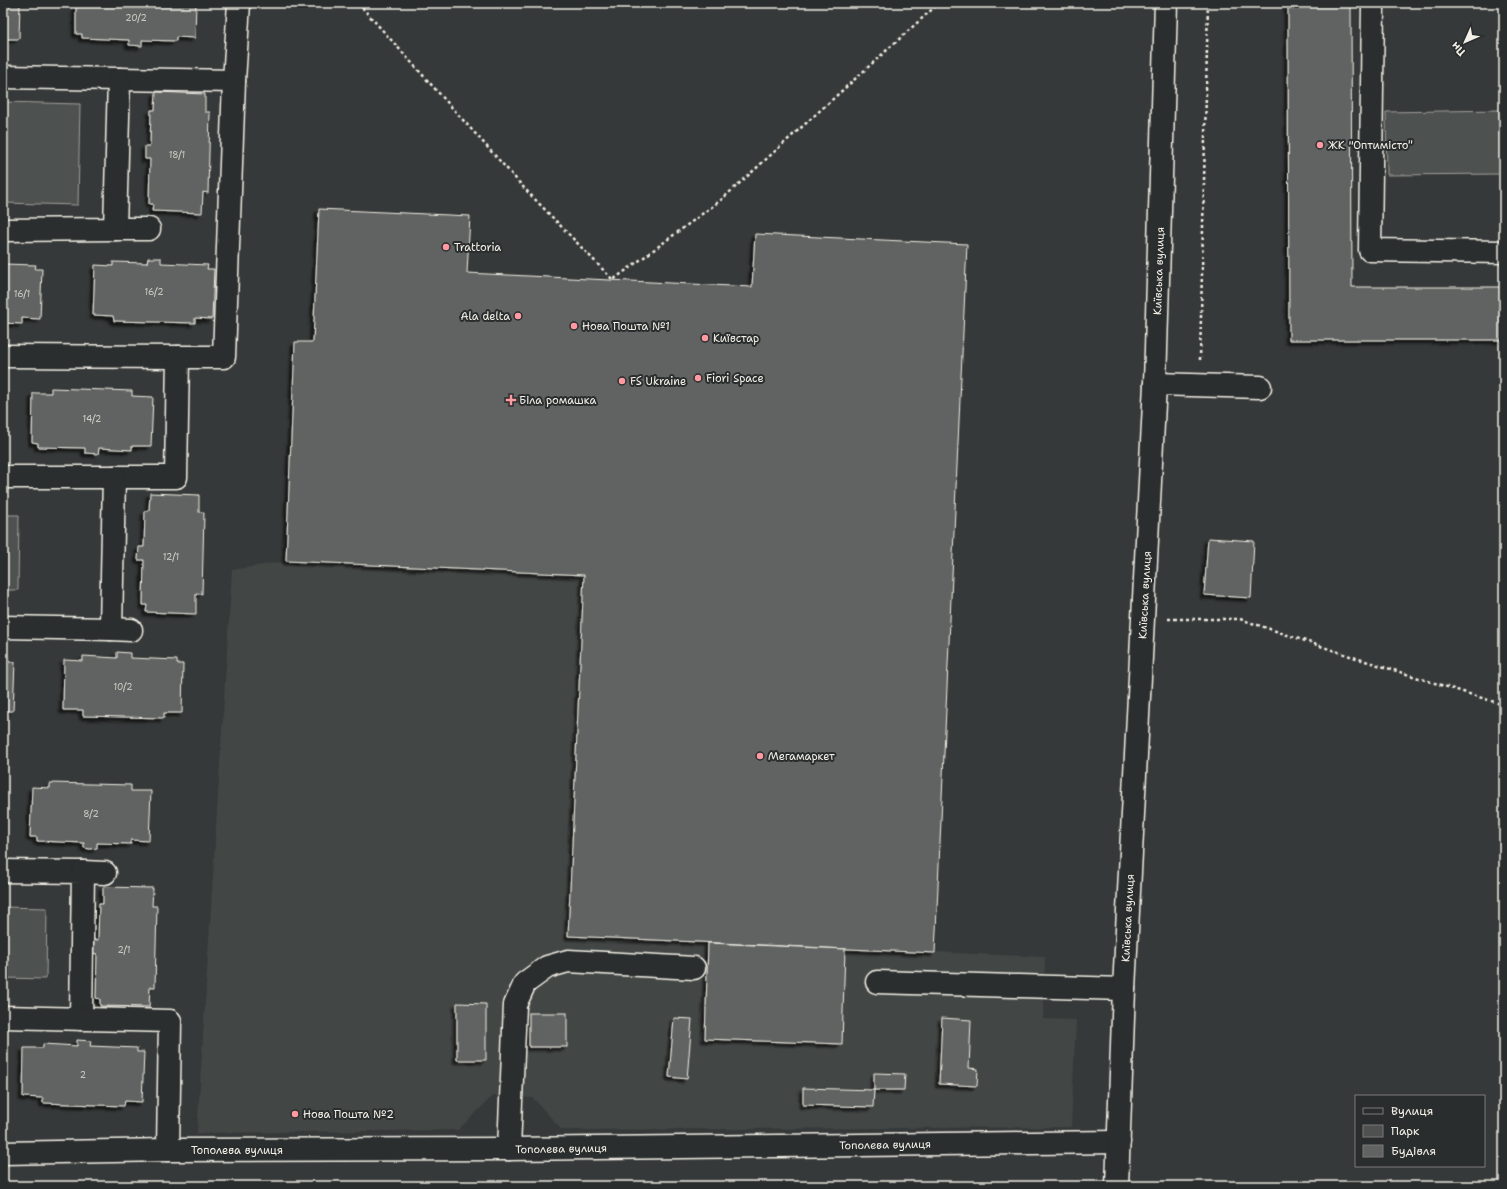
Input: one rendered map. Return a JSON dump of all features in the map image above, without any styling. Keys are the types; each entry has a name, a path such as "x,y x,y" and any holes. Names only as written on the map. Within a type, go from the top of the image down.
{"street":[{"path":"3,356 224,357 234,81 239,3"},
{"name":"Київська вулиця","path":"1117,1186 1124,989 1155,384 1166,3"},
{"path":"1373,3 1370,250 1504,252"},
{"path":"3,77 234,81"},
{"path":"116,229 119,79"},
{"path":"3,230 149,229"},
{"path":"3,477 176,477 178,357"},
{"path":"1155,384 1260,387"},
{"path":"3,627 121,629 114,477"},
{"path":"3,871 105,873"},
{"path":"81,1019 83,872"},
{"path":"510,1149 515,1006 525,983 547,967 568,961 694,968"},
{"path":"877,982 1124,989"},
{"path":"3,1017 170,1021 168,1150"},
{"name":"Тополева вулиця","path":"3,1153 168,1150 510,1149 1119,1142"}],"path":[{"path":"358,3 525,189 613,280 721,200 939,3"},
{"path":"1199,385 1208,3"},
{"path":"1143,619 1240,619 1504,705"}],"shaded area":[{"path":"286,561 584,575 568,936 1045,957 1043,1019 1076,1020 1071,1127 562,1130 533,1098 493,1096 458,1130 197,1133 232,570"}],"green space":[{"path":"3,102 80,104 78,205 3,203"},
{"path":"1499,110 1500,174 1387,175 1386,112"},
{"path":"3,515 19,515 18,590 3,590"},
{"path":"3,907 47,908 46,979 3,978"}],"building":[{"path":"3,3 20,3 19,39 3,39"},
{"path":"76,3 196,3 195,38 176,37 176,41 142,40 142,46 129,45 129,40 82,38 82,34 76,34"},
{"name":"ЖК \"Оптимісто\"","path":"1288,3 1351,3 1352,287 1504,287 1504,340 1289,340"},
{"path":"156,92 205,94 205,112 210,112 208,193 203,192 202,213 152,211 153,204 149,204 150,159 145,159 145,146 150,146 151,110 155,110"},
{"name":"Мегамаркет","path":"319,209 470,216 467,273 752,287 755,234 967,244 935,953 568,936 584,575 286,561 295,342 313,342"},
{"path":"148,258 161,258 161,263 208,265 207,269 214,269 212,319 195,318 195,323 114,321 113,316 93,315 95,265 113,266 113,262 147,263"},
{"path":"3,264 36,265 35,269 42,269 40,319 22,318 22,324 3,323"},
{"path":"51,388 132,391 132,396 153,397 151,446 132,446 132,450 99,448 98,454 85,453 85,448 38,447 38,443 32,442 33,393 51,393"},
{"path":"150,493 199,495 199,512 204,513 202,594 196,594 196,614 146,612 147,605 143,605 144,560 138,560 139,547 144,547 145,511 149,511"},
{"path":"1208,538 1254,541 1251,598 1204,595"},
{"path":"117,652 130,653 130,658 177,660 177,664 183,664 182,713 164,713 164,718 83,716 83,710 63,710 64,660 83,661 83,656 117,658"},
{"path":"3,657 8,657 8,662 15,662 13,711 3,711"},
{"path":"50,783 131,785 131,791 151,791 149,841 131,840 131,844 97,843 97,848 90,849 84,848 84,843 37,841 37,837 30,837 32,787 50,788"},
{"path":"103,887 153,888 152,906 157,906 155,987 150,987 149,1007 100,1006 100,999 96,998 97,954 92,953 92,940 98,940 99,904 103,904"},
{"path":"708,943 845,949 842,1044 705,1039"},
{"path":"457,1003 486,1004 486,1060 457,1060"},
{"path":"529,1013 567,1013 567,1047 529,1047"},
{"path":"674,1018 692,1019 687,1079 669,1077"},
{"path":"942,1018 971,1020 969,1068 978,1069 977,1086 939,1084"},
{"path":"77,1040 91,1041 90,1046 137,1048 137,1052 144,1052 142,1102 125,1101 124,1106 43,1103 43,1098 23,1097 24,1048 43,1048 43,1044 77,1046"},
{"path":"874,1073 905,1074 904,1090 874,1090"},
{"path":"803,1088 874,1090 873,1107 803,1105"},
{"path":"162,1182 162,1186 118,1186 118,1183"}],"place":[{"name":"ЖК \"Оптимісто\"","path":"1320,145"},
{"name":"Trattoria","path":"446,247"},
{"name":"Ala delta","path":"518,316"},
{"name":"Нова Пошта №1","path":"574,326"},
{"name":"Київстар","path":"705,338"},
{"name":"Fiori Space","path":"698,378"},
{"name":"FS Ukraine","path":"622,381"},
{"name":"Біла ромашка","path":"511,400"},
{"name":"Мегамаркет","path":"760,756"},
{"name":"Нова Пошта №2","path":"295,1114"}]}
